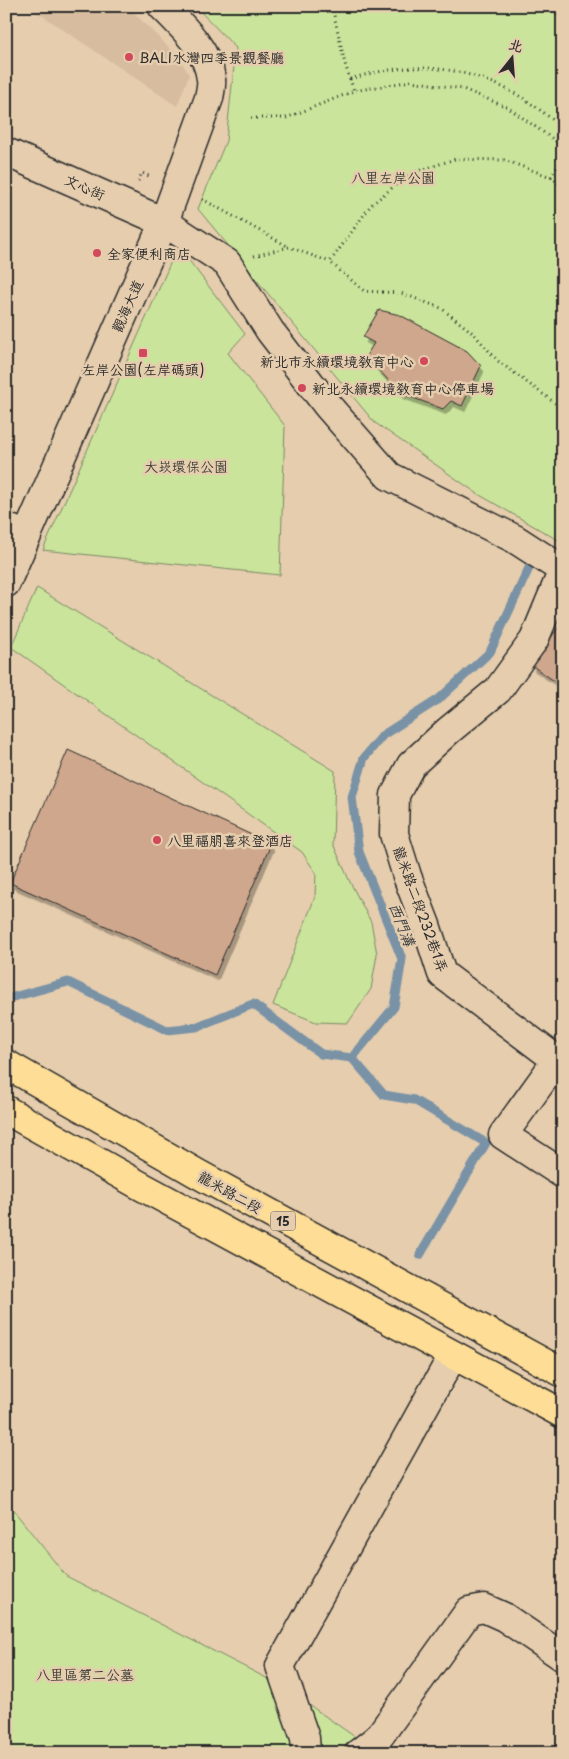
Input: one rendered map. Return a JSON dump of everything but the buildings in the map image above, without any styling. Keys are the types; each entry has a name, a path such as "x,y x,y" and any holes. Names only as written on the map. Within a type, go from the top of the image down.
{"main road":[{"name":"龍米路二段","path":"6,1064 198,1174 563,1373"},
{"path":"6,1110 182,1208 563,1414"},
{"path":"182,1208 198,1174"}],"street":[{"name":"觀海大道","path":"6,583 16,531 164,222 209,98 211,80 205,56 181,25 162,6"},
{"name":"文心街","path":"6,152 164,222 226,263"},
{"path":"226,263 276,338 328,405 389,476 515,539 563,570"},
{"name":"龍米路二段232巷1弄","path":"563,570 534,640 498,690 448,731 411,766 395,795 394,834 442,974 560,1056 503,1135 563,1174"},
{"path":"306,1753 305,1738 280,1666 453,1355"},
{"path":"359,1753 378,1738 469,1611 484,1608 504,1617 563,1657"}],"path":[{"path":"332,6 354,92"},
{"path":"350,79 403,67 443,69 479,77 517,95 563,127"},
{"path":"251,118 286,118 354,92 411,81 463,89 507,107 563,146"},
{"path":"551,177 563,158"},
{"path":"330,262 371,205 409,174 456,159 504,160 551,177 563,187"},
{"path":"226,263 289,247 330,262 364,291 401,293 441,308 473,333 498,361 563,409"}],"shaded area":[{"path":"28,6 127,6 180,59 189,75 177,106"}],"green space":[{"name":"八里左岸公園","path":"195,6 544,6 563,18 563,543 478,494 374,422 198,209 226,141 236,48"},
{"name":"大崁環保公園","path":"178,246 245,334 228,353 285,426 280,575 43,550"},
{"path":"37,588 335,771 333,844 371,922 377,954 371,989 348,1023 316,1022 273,1005 315,897 316,873 302,852 11,647"},
{"name":"八里區第二公墓","path":"6,1501 66,1576 282,1686 355,1737 343,1753 6,1753"}],"waterway":[{"name":"西門溝","path":"6,999 68,982 167,1030 196,1027 253,1004 321,1054 352,1058 394,1007 402,959 359,852 352,797 364,758 383,735 439,699 490,652 529,568"},
{"path":"352,1058 384,1095 414,1100 486,1143 420,1255"}],"place":[{"name":"BALI水灣四季景觀餐廳","path":"129,57"},
{"name":"全家便利商店","path":"97,253"},
{"name":"左岸公園(左岸碼頭)","path":"143,353"},
{"name":"新北市永續環境教育中心","path":"424,361"},
{"name":"新北永續環境教育中心停車場","path":"302,388"},
{"name":"八里福朋喜來登酒店","path":"157,840"}]}
